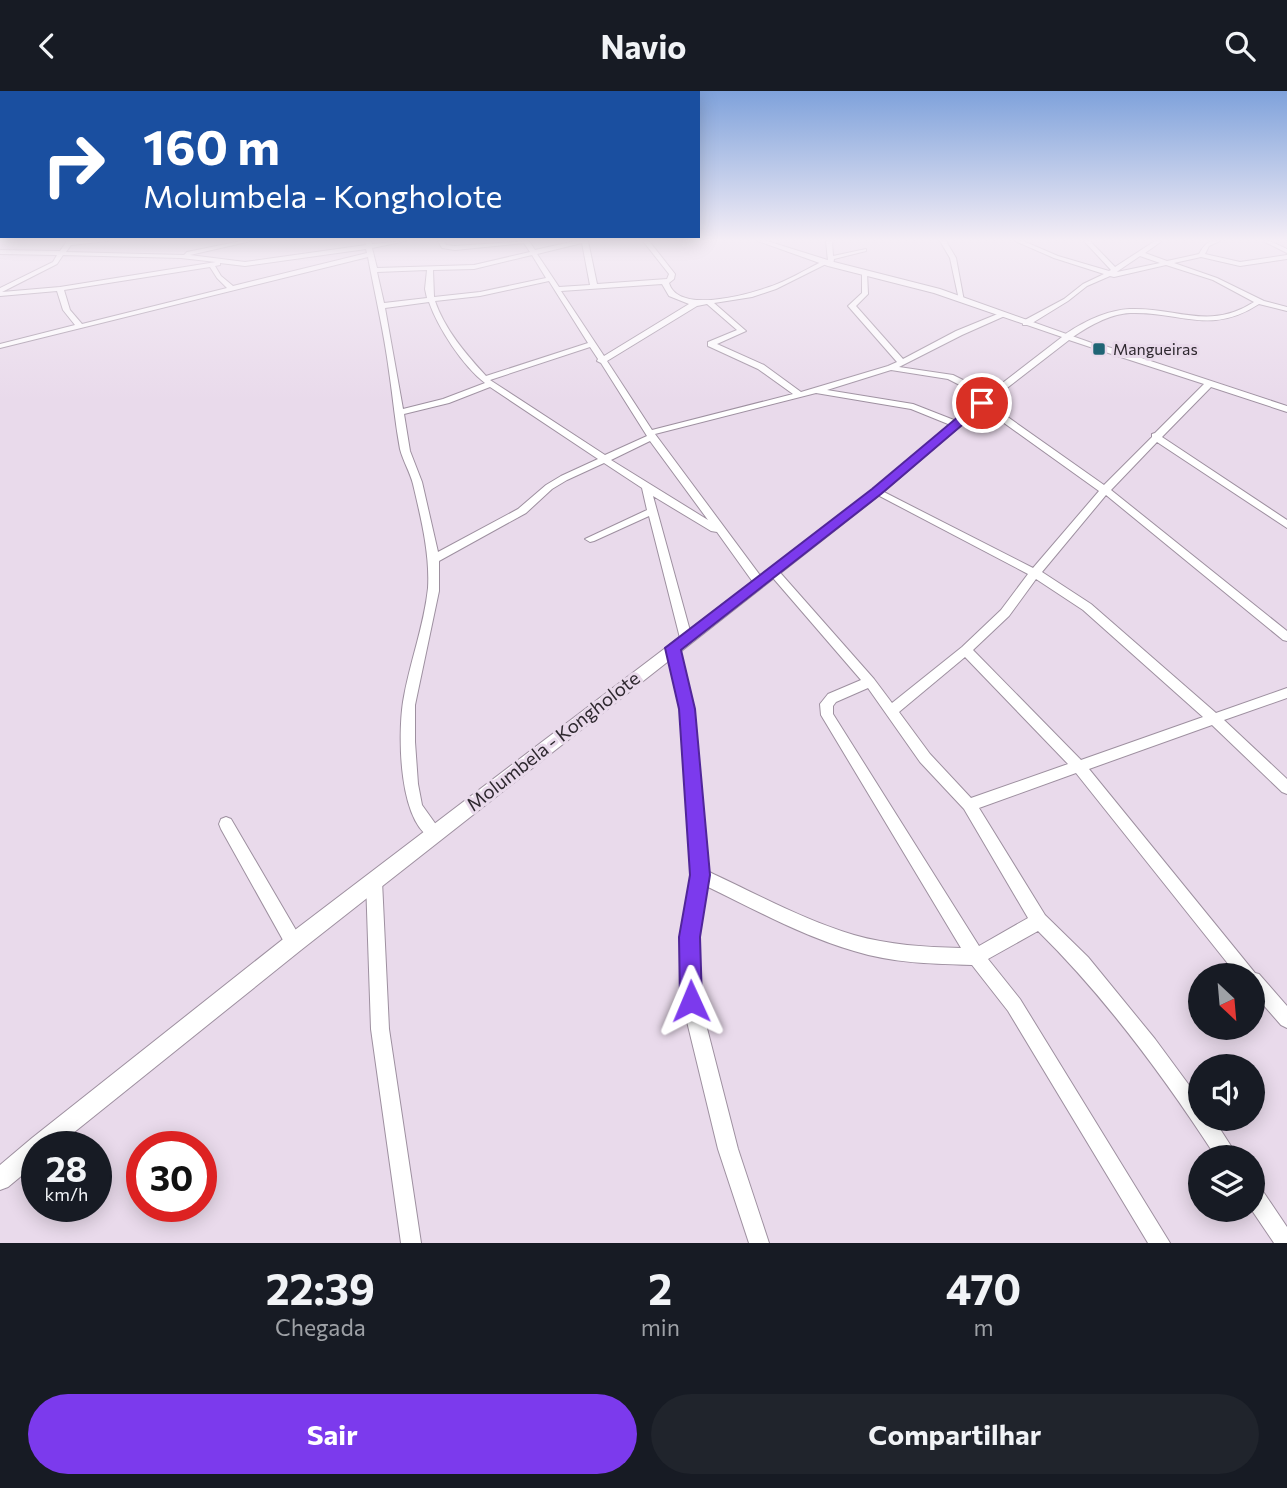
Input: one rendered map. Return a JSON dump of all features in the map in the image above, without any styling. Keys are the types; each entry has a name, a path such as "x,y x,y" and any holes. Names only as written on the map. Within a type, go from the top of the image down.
{"street":[{"path":"62,295 67,310 80,326"},
{"path":"0,346 208,295"},
{"path":"378,295 405,451 417,482 434,559 433,591 409,705 409,722 412,796 416,809 435,833"},
{"path":"431,295 463,355 487,382 721,533"},
{"path":"380,306 471,295"},
{"path":"562,295 601,361 651,435 759,582"},
{"path":"672,295 695,305"},
{"path":"601,361 695,305 745,295"},
{"path":"864,295 852,306 866,316 880,340 902,362"},
{"path":"944,295 1287,409"},
{"path":"961,295 962,300"},
{"path":"1026,323 1074,295"},
{"path":"1244,295 1258,302 1287,309"},
{"path":"1067,337 1080,327 1129,312 1208,320 1244,310 1258,302"},
{"path":"710,303 742,331 712,342 712,346 761,367 800,395"},
{"path":"434,559 523,512 549,487 564,478 651,435 711,415 800,395 891,368 959,333 1003,316"},
{"name":"Molumbela - Kongholote","path":"59,1131 294,943 877,492 956,424 1067,337"},
{"path":"399,413 446,401 487,382 592,344"},
{"path":"891,368 950,377 986,400 1105,490 1287,637"},
{"path":"891,711 966,650 1005,613 1105,490 1210,383"},
{"path":"814,390 913,407 956,424"},
{"path":"1156,436 1287,525"},
{"path":"646,487 679,643 687,709 700,875 690,937 691,1001 727,1149 758,1243"},
{"path":"877,492 1035,573 1087,607 1287,787"},
{"path":"590,539 650,512"},
{"path":"772,571 870,683 925,758 969,805 1039,921 1082,963 1149,1045 1188,1099"},
{"path":"966,650 1079,767 1238,963"},
{"path":"870,683 832,698 826,704 827,715 976,957 1014,1005 1160,1243"},
{"path":"969,805 1287,693"},
{"path":"226,824 294,943"},
{"path":"700,875 811,928 856,944 914,955 976,957 1039,921"},
{"path":"374,881 380,1029 411,1243"},
{"path":"1265,994 1287,1019"},
{"name":"Molumbela - Kongholote","path":"0,1178 21,1161"},
{"path":"1265,1212 1286,1243"}],"place":[{"name":"Mangueiras","path":"1099,349"}],"route":[{"path":"691,1001 690,937 700,875 687,709 673,648 877,492 982,403"}]}
